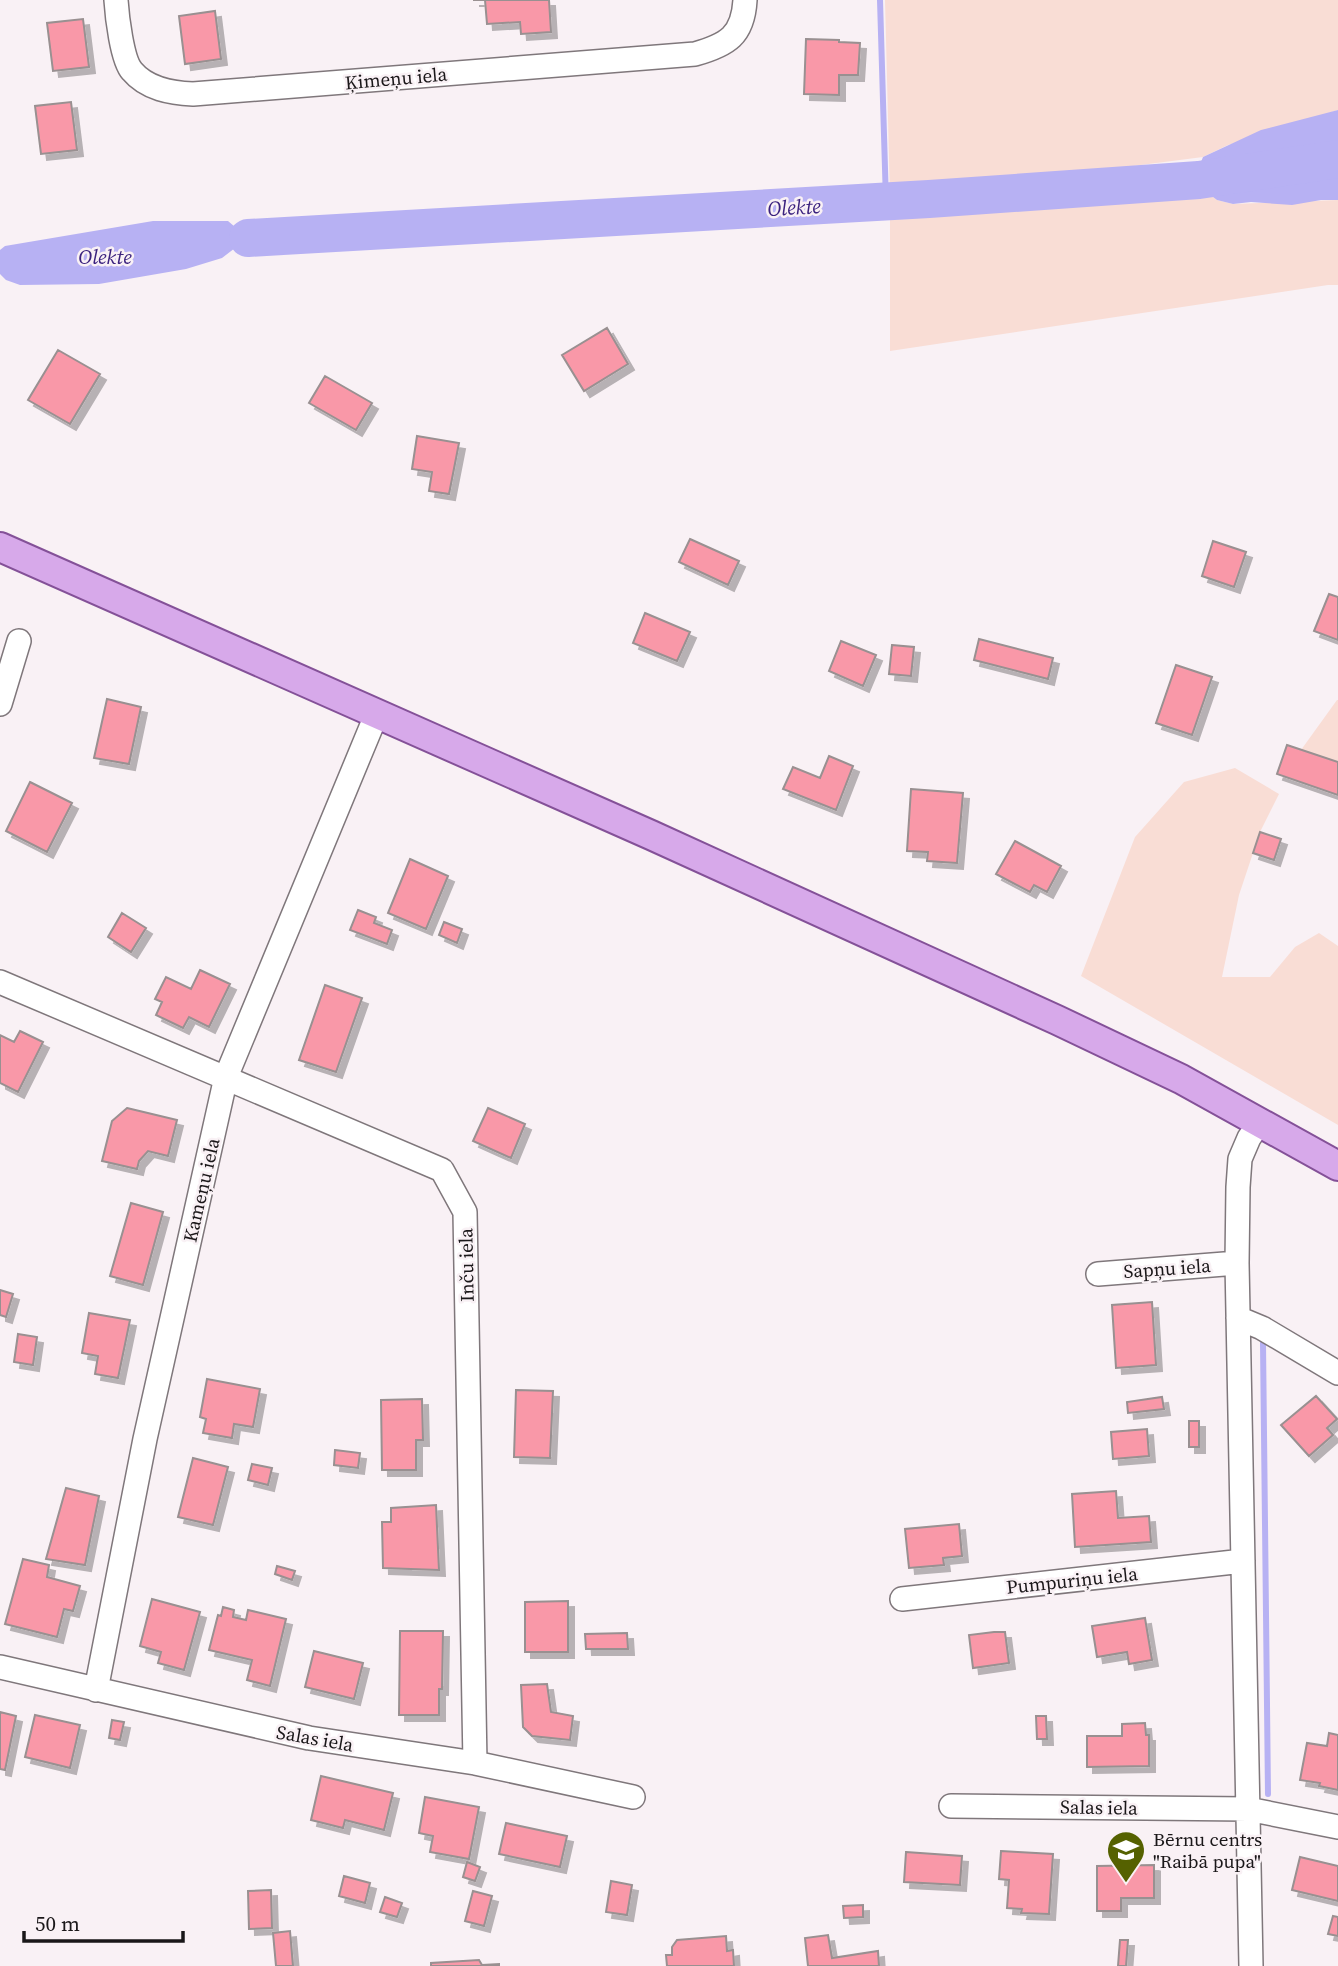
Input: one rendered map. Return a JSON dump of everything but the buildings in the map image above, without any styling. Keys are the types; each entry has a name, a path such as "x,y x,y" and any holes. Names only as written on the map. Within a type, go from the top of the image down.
{"main road":[{"path":"0,547 651,835 1057,1020 1181,1079 1338,1167"}],"street":[{"name":"Ķimeņu iela","path":"116,0 122,46 130,70 147,83 167,92 193,94 695,54 719,47 734,35 741,20 745,0"},
{"path":"0,704 19,640"},
{"name":"Kameņu iela","path":"96,1690 145,1439 226,1077 377,713"},
{"name":"Inču iela","path":"0,982 442,1170 465,1212 475,1763"},
{"path":"1251,1966 1237,1263 1240,1159 1260,1122"},
{"name":"Sapņu iela","path":"1098,1274 1237,1263"},
{"path":"1238,1318 1262,1328 1338,1373"},
{"name":"Pumpuriņu iela","path":"902,1599 1243,1561"},
{"name":"Salas iela","path":"0,1667 309,1738 475,1763 633,1797"},
{"name":"Salas iela","path":"951,1806 1248,1809 1338,1827"}],"shaded area":[{"path":"885,0 1338,0 1338,110 1228,145 1203,157 890,197"},
{"path":"1201,188 1217,200 1233,204 1338,200 1338,285 890,351 890,208"},
{"path":"1338,700 1338,762 1301,750"},
{"path":"1235,768 1279,794 1260,832 1239,895 1222,977 1270,977 1295,947 1319,933 1338,946 1338,1125 1081,976 1135,837 1184,782"}],"water":[{"path":"1338,110 1338,200 1292,205 1251,202 1233,204 1217,200 1201,188 1197,172 1203,157 1261,130"},
{"name":"Olekte","path":"153,221 228,221 248,238 222,258 186,269 99,284 20,285 6,280 0,274 0,250 5,246"}],"waterway":[{"path":"880,0 886,202"},
{"name":"Olekte","path":"248,238 929,199 1199,180 1338,159"},
{"path":"1263,1343 1268,1794"}],"place":[{"name":"Bērnu centrs \"Raibā pupa\"","path":"1126,1884"}]}
